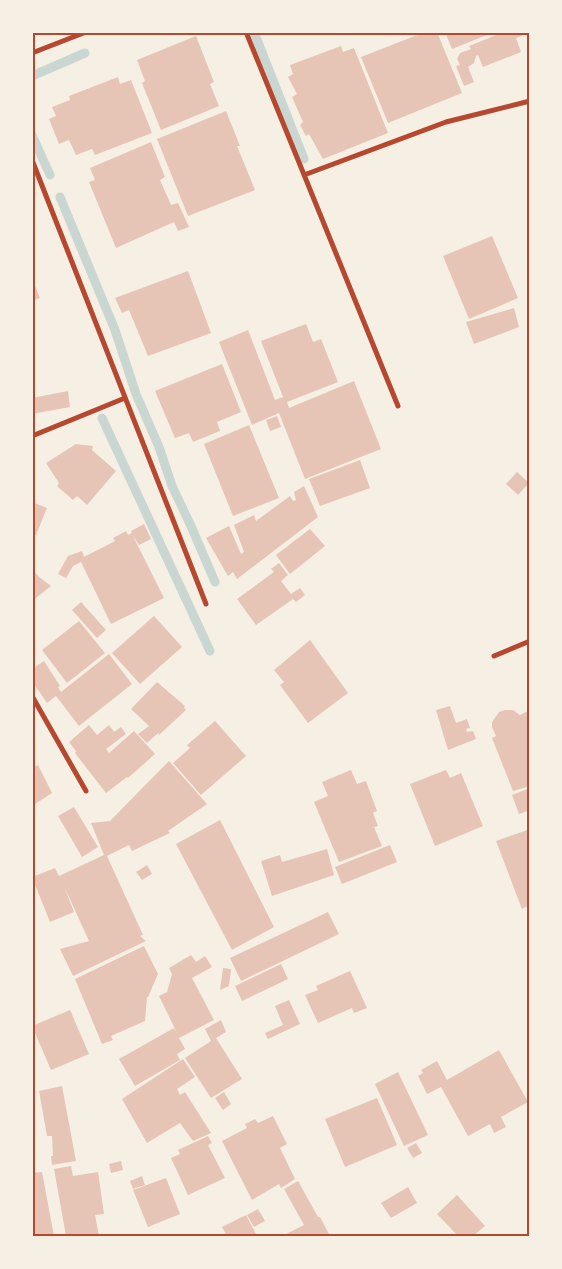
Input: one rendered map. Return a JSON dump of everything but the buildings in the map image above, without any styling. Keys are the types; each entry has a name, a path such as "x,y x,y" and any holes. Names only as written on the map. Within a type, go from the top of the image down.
{"street":[{"path":"32,53 86,32"},
{"path":"246,32 398,406"},
{"path":"304,175 446,122 530,101"},
{"path":"32,160 206,604"},
{"path":"32,436 125,398"},
{"path":"494,656 530,641"},
{"path":"32,696 86,791"}],"waterway":[{"path":"254,32 304,159"},
{"path":"32,76 85,53"},
{"path":"32,135 50,175"},
{"path":"60,197 115,330 136,394 159,447 172,486 215,582"},
{"path":"102,418 210,651"}]}
